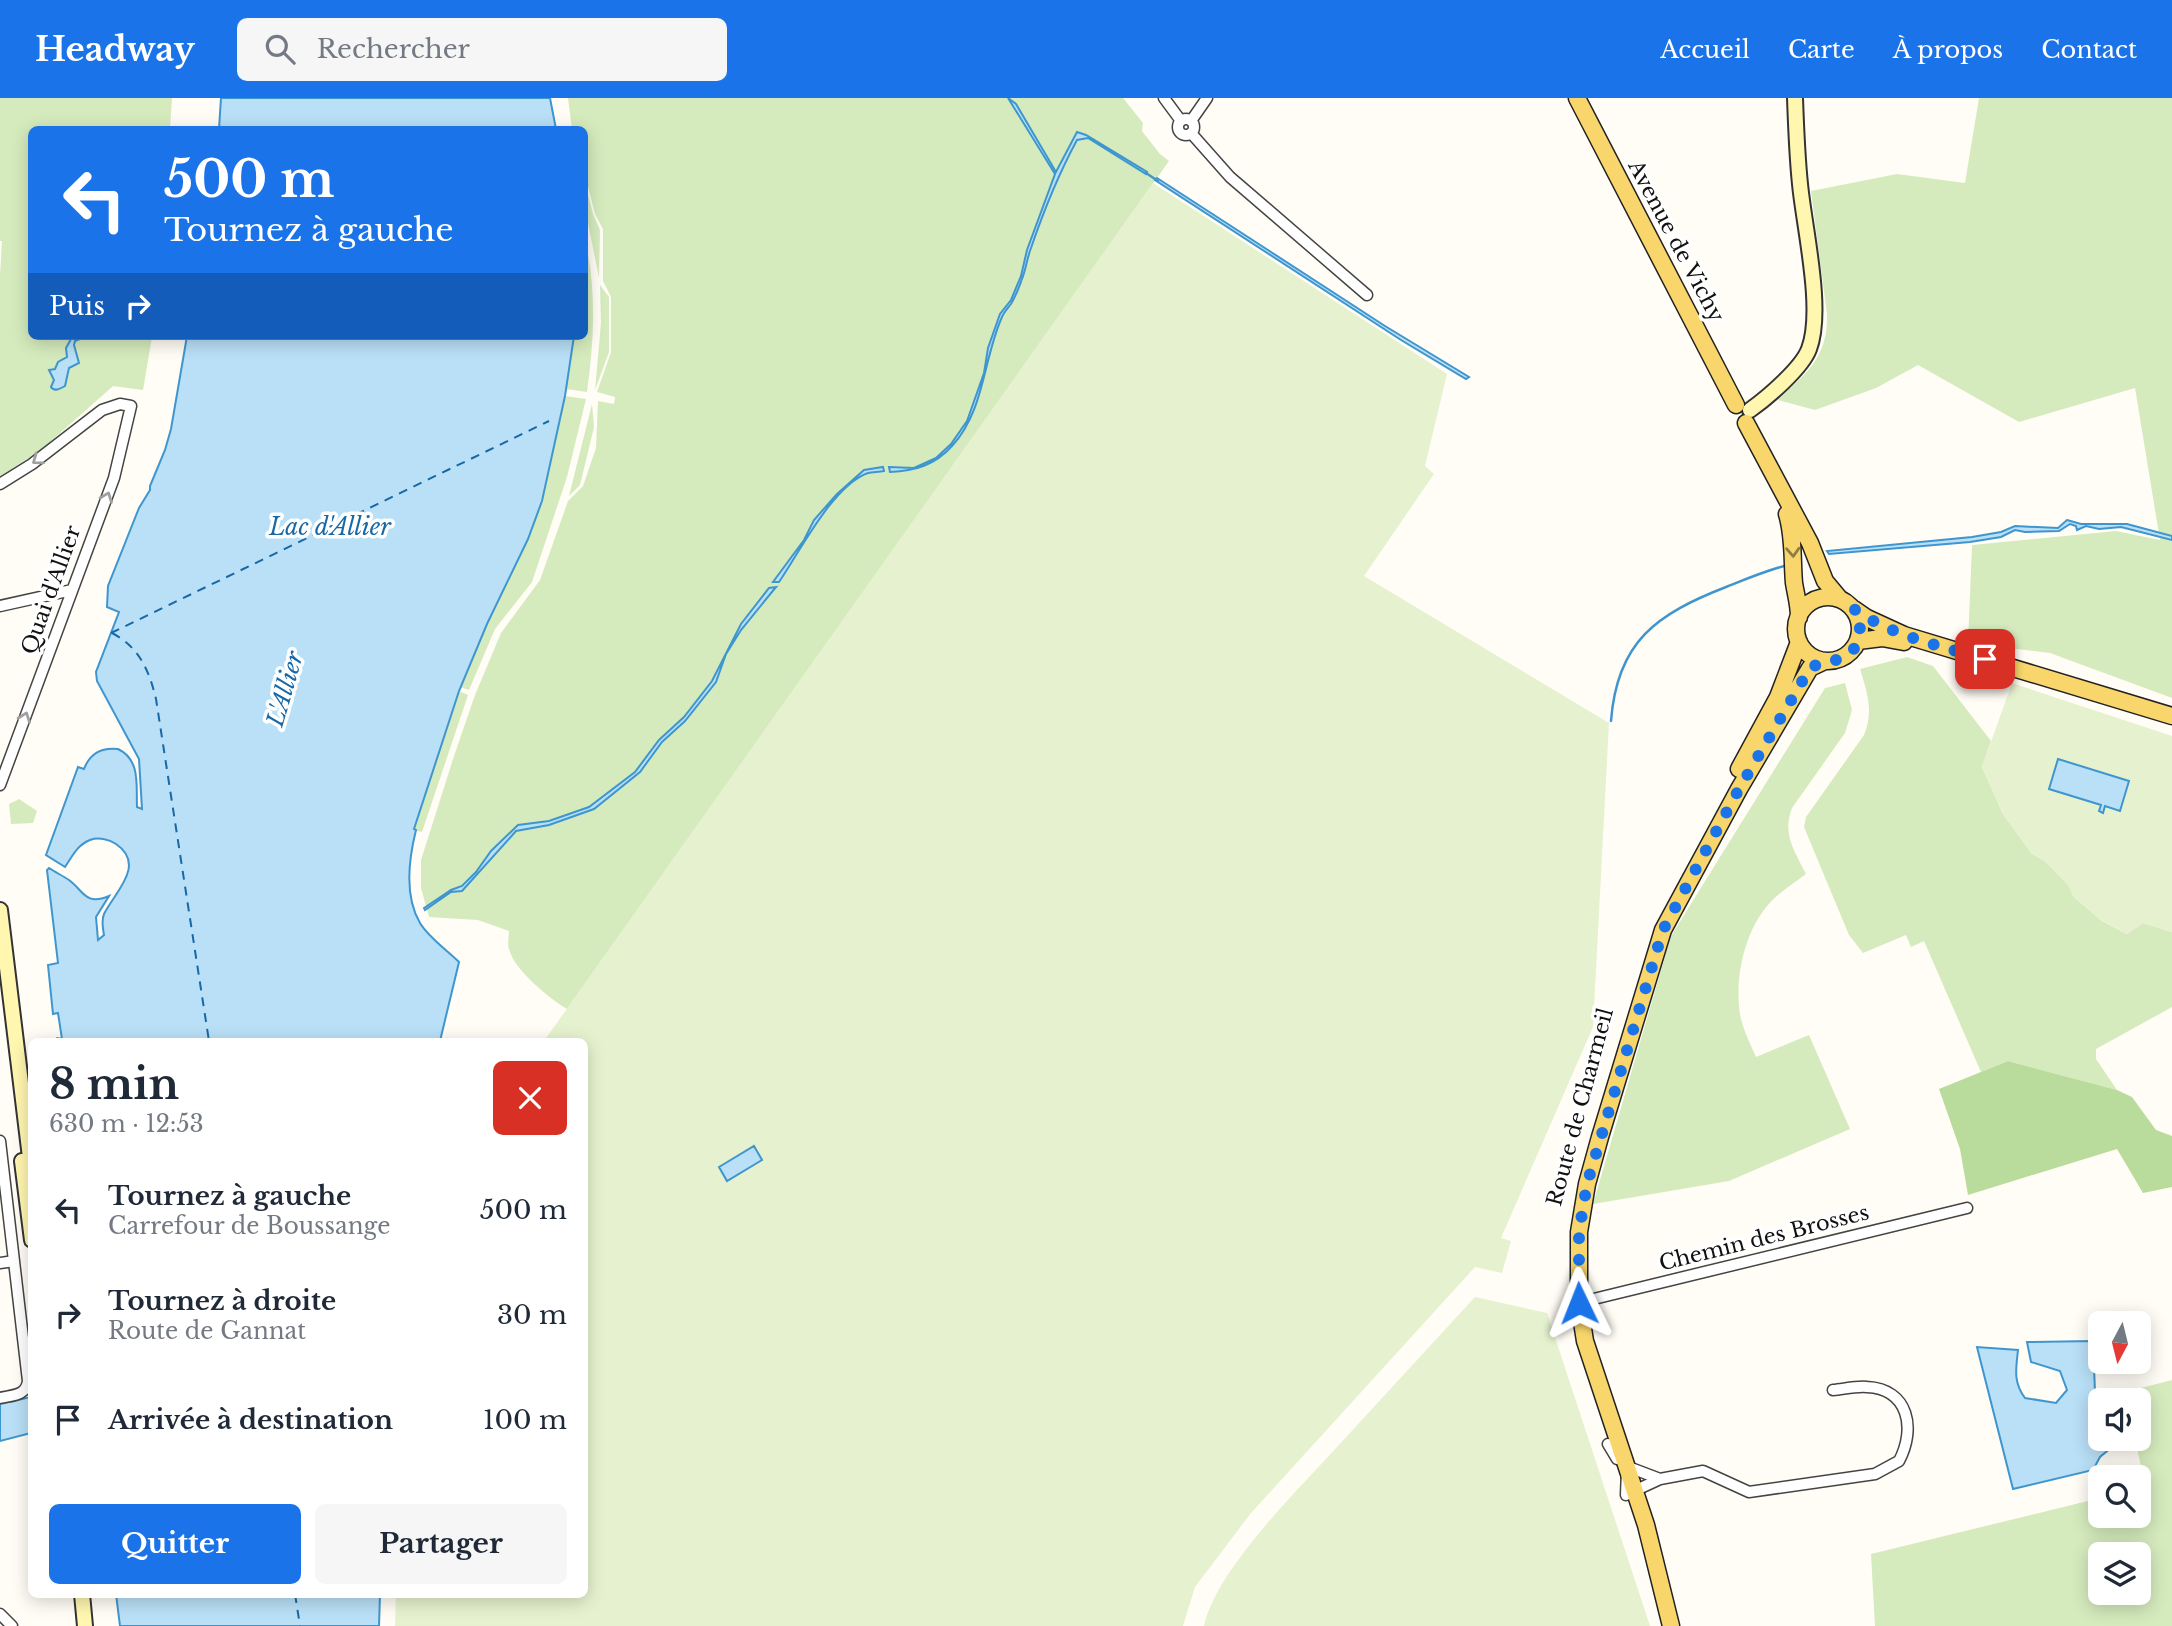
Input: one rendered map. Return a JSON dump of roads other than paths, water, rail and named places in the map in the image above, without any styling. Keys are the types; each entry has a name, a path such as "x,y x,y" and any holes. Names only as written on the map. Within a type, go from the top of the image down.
{"main road":[{"name":"Avenue de Vichy","path":"1577,98 1744,413 1779,488 1810,543 1825,581 1847,604"},
{"path":"1744,413 1798,366 1808,352 1814,335 1814,303 1799,181 1795,98"},
{"name":"Avenue de Vichy","path":"1779,488 1790,525 1794,584 1799,604 1798,617"},
{"path":"1847,604 1860,624 1858,641 1841,659 1825,661 1809,655 1799,642 1796,625 1798,617 1808,604 1832,597 1847,604 1867,618 1904,635 2172,716"},
{"path":"1858,641 1882,638 1901,641 2172,726"},
{"name":"Route de Charmeil","path":"1628,1485 1574,1304 1568,1240 1577,1182 1601,1112 1633,990 1653,927 1778,697 1799,642"},
{"name":"Route de Charmeil","path":"1671,1626 1646,1525 1608,1444 1585,1380 1571,1321 1579,1232 1587,1184 1663,930 1739,789 1810,668 1825,661"},
{"path":"0,912 28,1141"},
{"path":"0,979 28,1207"},
{"path":"74,1598 77,1626"},
{"path":"82,1598 85,1626"}],"street":[{"path":"1164,98 1194,127 1191,133 1230,177 1367,295"},
{"path":"1186,121 1207,98"},
{"name":"Quai d'Allier","path":"0,484 32,464 102,410 120,404 131,406 114,478 0,785"},
{"path":"0,606 72,590"},
{"path":"0,1141 3,1186 28,1365"},
{"name":"Chemin des Brosses","path":"1574,1304 1967,1208"},
{"path":"0,1263 14,1261"},
{"path":"0,1398 22,1393 28,1385"},
{"path":"1660,1479 1631,1468 1628,1485 1703,1471 1749,1492 1875,1474 1899,1461 1908,1435 1908,1423 1904,1409 1892,1394 1865,1387 1833,1391"},
{"path":"0,1614 12,1626"}],"water":[{"path":"221,98 550,98 555,126 219,126"},
{"path":"1008,98 1016,104 1056,172 1077,132 1086,135 1147,172 1146,174 1088,138 1077,140 1046,206 1017,292 1002,317 977,400 963,432 945,453 932,462 916,468 908,470 890,472 889,467 914,468 936,458 951,444 967,421 1000,314 1011,300 1021,276 1027,250 1055,174"},
{"path":"1157,178 1385,326 1469,377 1466,379 1401,340 1155,180"},
{"path":"70,340 77,340 74,345 79,363 69,368 65,386 54,389 51,387 54,380 49,370 55,369 58,362 67,357 66,348"},
{"name":"Lac d'Allier","path":"186,340 573,340 565,396 542,501 528,539 487,624 459,691 414,829 409,877 415,912 428,934 459,962 441,1038 62,1038 58,1013 53,1014 48,965 58,963 47,870 49,868 69,880 90,898 101,899 109,896 96,917 98,940 104,935 103,917 125,879 129,861 125,852 116,844 100,839 90,840 82,845 65,867 46,855 78,767 84,769 89,759 97,752 118,749 131,760 136,774 137,807 142,809 139,759 97,681 96,672 119,612 107,607 108,586 139,508 150,490 171,429"},
{"path":"883,467 884,471 868,473 842,491 818,521 779,582 773,582 804,540 814,520 837,494 864,470"},
{"path":"2067,520 2081,524 2127,524 2172,536 2172,540 2121,527 2099,529 2086,526 2077,530 2076,526 2070,524 2059,531 2015,530 2001,537 1970,542 1829,554 1827,551 1972,537 2001,532 2015,526 2058,528"},
{"path":"776,587 741,630 726,654 716,682 685,721 662,742 640,772 594,809 549,825 516,831 462,891 451,892 425,910 424,908 451,890 462,886 491,851 518,825 549,821 589,807 635,772 659,740 684,717 712,681 741,624 769,588"},
{"path":"2058,759 2129,781 2120,811 2105,806 2103,813 2099,811 2101,805 2049,789"},
{"path":"754,1146 762,1160 727,1181 719,1167"},
{"path":"2088,1341 2088,1374 2094,1374 2095,1388 2088,1388 2088,1451 2107,1451 2096,1465 2088,1465 2088,1471 2013,1489 1977,1347 2018,1350 2017,1381 2025,1398 2056,1403 2067,1390 2060,1371 2031,1362 2027,1342"},
{"path":"28,1398 28,1434 0,1441 0,1404"},
{"path":"116,1598 380,1598 379,1626 120,1626"}],"waterway":[{"path":"1146,173 1158,181"},
{"path":"1611,721 1622,670 1645,634 1661,620 1701,597 1788,565"}],"water label":[{"name":"L'Allier","path":"285,689"}]}
